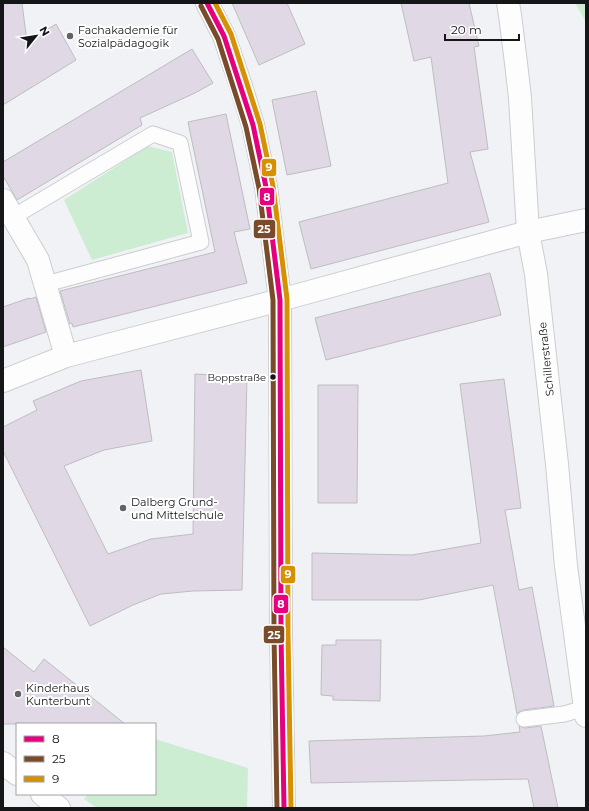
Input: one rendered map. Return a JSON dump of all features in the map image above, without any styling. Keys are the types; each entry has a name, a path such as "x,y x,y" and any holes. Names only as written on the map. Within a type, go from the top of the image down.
{"street":[{"path":"207,3 224,36 253,125 266,187 280,300 281,619 284,808"},
{"name":"Schillerstraße","path":"508,3 520,98 528,232 536,274 557,464 566,566 586,712"},
{"path":"8,209 38,260 66,356"},
{"path":"3,381 66,356 280,300 528,232 586,220"},
{"path":"43,795 59,808"}],"lane":[{"path":"8,209 153,134 180,143 201,242 46,284"},
{"path":"524,720 586,712"}],"green space":[{"path":"575,3 586,3 586,22"},
{"path":"148,146 172,152 188,233 92,260 64,200"},
{"path":"156,739 248,768 247,808 97,808 84,799 87,795 156,795"}],"building":[{"path":"3,3 22,3 27,42 56,24 76,60 3,105"},
{"path":"232,3 287,3 305,44 259,65"},
{"path":"401,3 469,3 479,46 474,47 488,149 470,152 489,222 311,269 299,222 448,183 431,57 414,61"},
{"path":"192,49 213,83 195,93 140,118 142,125 17,200 3,176 3,162"},
{"path":"316,91 331,166 287,175 272,100"},
{"path":"226,114 250,229 234,232 247,283 73,327 72,323 70,324 60,291 215,252 188,122"},
{"path":"490,273 501,315 326,360 315,318"},
{"path":"36,297 46,332 3,347 3,307"},
{"path":"141,370 152,441 104,450 64,466 108,554 151,539 193,534 195,374 247,377 242,590 193,591 161,594 133,605 90,626 3,451 3,427 37,410 33,401 81,381"},
{"path":"504,379 521,508 505,510 519,590 532,587 554,706 523,710 517,714 493,585 419,600 312,600 312,553 412,555 481,543 460,384"},
{"path":"318,385 358,385 357,503 318,503"},
{"path":"336,640 381,640 380,701 333,700 333,696 321,695 322,645 336,645"},
{"path":"3,647 34,672 44,659 124,723 16,723 3,724"},
{"path":"519,726 525,728 541,726 558,808 534,808 528,779 311,783 309,741 484,736 520,732"}],"transit line":[{"name":"8","path":"207,3 224,36 253,125 266,187 280,300 281,634 284,808"},
{"name":"9","path":"215,3 231,34 260,124 273,186 287,299 288,634 291,808"},
{"name":"25","path":"201,6 218,39 246,127 259,188 273,300 274,634 277,808"}],"place":[{"name":"Fachakademie für Sozialpädagogik","path":"70,36"},
{"name":"Boppstraße","path":"273,377"},
{"name":"Dalberg Grund- und Mittelschule","path":"123,508"},
{"name":"Kinderhaus Kunterbunt","path":"18,694"}]}
